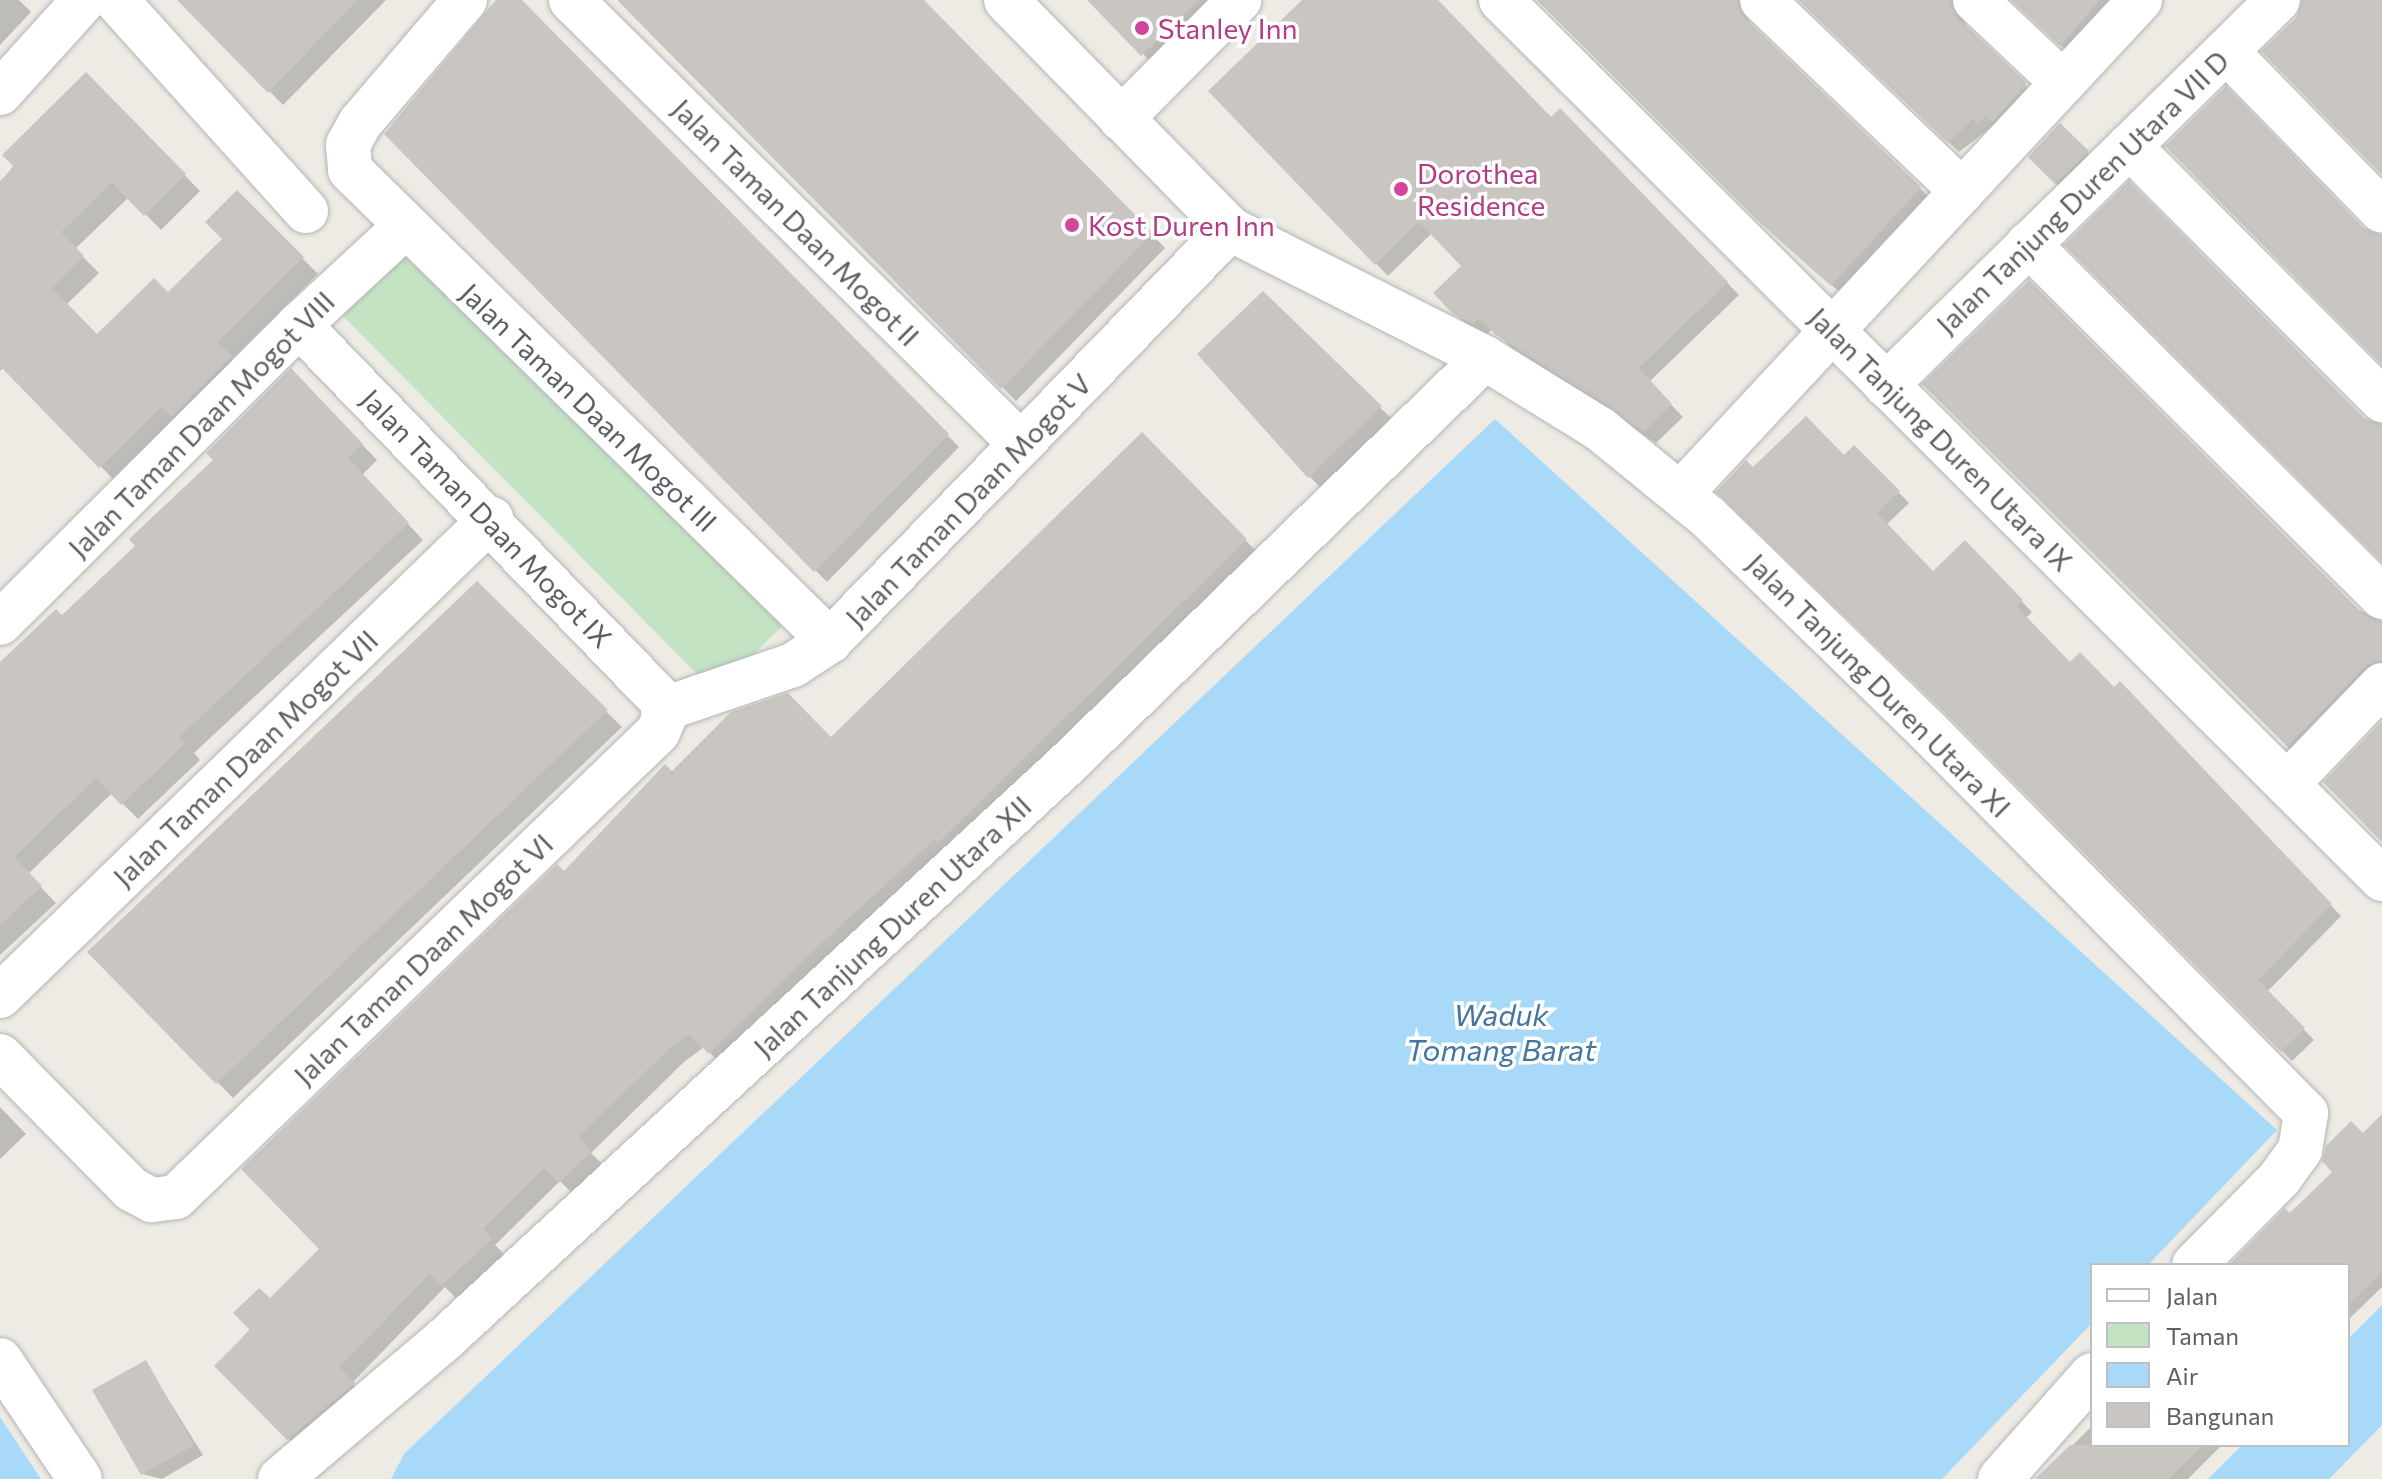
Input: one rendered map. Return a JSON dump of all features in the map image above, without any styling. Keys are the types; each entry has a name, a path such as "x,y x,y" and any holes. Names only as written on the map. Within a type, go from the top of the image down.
{"street":[{"path":"0,93 84,0"},
{"path":"116,0 306,211"},
{"name":"Jalan Taman Daan Mogot III","path":"465,0 360,123 348,145 350,170 830,641"},
{"name":"Jalan Taman Daan Mogot II","path":"571,0 1021,444"},
{"name":"Jalan Tanjung Duren Utara XI","path":"1006,0 1230,229 1485,358 1600,429 1680,494 1927,730 2306,1113 2300,1150 2280,1178 2196,1263"},
{"path":"1121,119 1239,0"},
{"name":"Jalan Tanjung Duren Utara IX","path":"1501,0 2382,879"},
{"path":"1762,0 1962,191"},
{"path":"1975,0 2063,83"},
{"path":"1680,494 2140,0"},
{"name":"Jalan Tanjung Duren Utara VII D","path":"1886,385 2278,0"},
{"path":"2226,51 2382,211"},
{"path":"2129,146 2382,400"},
{"name":"Jalan Taman Daan Mogot VIII","path":"0,623 299,325 405,227"},
{"name":"Jalan Taman Daan Mogot V","path":"664,713 793,665 830,641 1230,229"},
{"path":"2028,244 2382,597"},
{"name":"Jalan Taman Daan Mogot IX","path":"299,325 491,519 662,701 664,713"},
{"name":"Jalan Tanjung Duren Utara XII","path":"278,1478 446,1338 1066,765 1485,358"},
{"name":"Jalan Taman Daan Mogot VII","path":"0,996 491,519"},
{"path":"2287,784 2382,685"},
{"name":"Jalan Taman Daan Mogot VI","path":"0,1056 131,1189 152,1200 176,1197 658,732 664,713"},
{"path":"0,1360 80,1479"},
{"path":"2000,1479 2090,1377"}],"green space":[{"path":"421,227 793,615 727,681 699,676 336,309"}],"water":[{"name":"Waduk Tomang Barat","path":"1495,419 2277,1130 2150,1263 2090,1263 2090,1325 1942,1479 391,1479 404,1454"},
{"path":"2382,1305 2382,1425 2329,1479 2208,1479 2240,1447 2350,1447 2350,1337"},
{"path":"0,1417 41,1479 0,1479"}],"building":[{"path":"177,0 357,0 268,93"},
{"path":"496,0 522,0 949,434 814,572 384,134"},
{"path":"617,0 924,0 1153,233 1001,389"},
{"name":"Stanley Inn","path":"1087,0 1199,0 1141,56"},
{"path":"1302,0 1438,0 1551,117 1560,108 1728,282 1639,368 1672,404 1643,432 1496,335 1479,318 1473,324 1453,314 1433,293 1461,266 1419,222 1375,265 1208,91"},
{"path":"1537,0 1738,0 1745,18 1921,187 1831,286 1757,220"},
{"path":"1798,0 1951,0 1958,18 2026,82 2024,88 1992,122 1985,116 1978,124 1973,119 1948,143"},
{"path":"2011,0 2100,0 2060,46"},
{"path":"2302,0 2382,0 2382,175 2261,51 2296,18"},
{"path":"86,72 186,174 144,216 112,183 61,232 84,256 52,288 97,334 154,278 168,292 222,239 205,222 237,190 304,257 218,342 232,356 172,417 162,407 99,468 0,366 0,181 14,167 2,155"},
{"path":"2226,86 2364,228 2382,235 2382,365 2165,146"},
{"path":"2060,123 2089,151 2055,184 2028,157"},
{"path":"2129,181 2364,418 2382,424 2382,562 2064,245"},
{"path":"2029,280 2364,615 2382,621 2382,661 2364,668 2288,746 1922,384"},
{"path":"1263,291 1382,406 1308,478 1197,354"},
{"path":"291,368 363,444 348,458 409,523 179,737 186,743 121,805 96,778 14,857 42,886 0,925 0,662 56,609 62,615 135,546 129,539 213,460 206,453"},
{"path":"1806,416 1844,455 1854,445 1900,491 1877,513 1933,571 1965,540 2023,600 2017,607 2070,662 2080,652 2114,687 2120,681 2332,904 2258,980 2305,1028 2281,1052 1944,712 1716,492 1746,460 1753,467"},
{"path":"1142,432 1247,539 938,843 934,840 814,950 709,1054 689,1034 670,1048 578,1137 592,1151 559,1183 544,1168 483,1229 492,1239 441,1286 430,1274 339,1367 355,1383 287,1440 214,1366 250,1330 233,1313 259,1288 270,1298 319,1249 241,1169 557,864 564,871 665,764 672,771 731,712 788,693 831,737"},
{"path":"477,581 608,710 216,1084 87,952"},
{"path":"2382,721 2382,842 2323,782"},
{"path":"2382,1114 2382,1272 2350,1303 2350,1263 2231,1263 2285,1208 2290,1213 2332,1172 2322,1161 2326,1146 2351,1121 2363,1133"},
{"path":"146,1360 194,1445 141,1475 92,1390"},
{"path":"2070,1445 2201,1447 2168,1479 2035,1479"}],"place":[{"name":"Stanley Inn","path":"1142,28"},
{"name":"Dorothea Residence","path":"1401,189"},
{"name":"Kost Duren Inn","path":"1072,225"}]}
